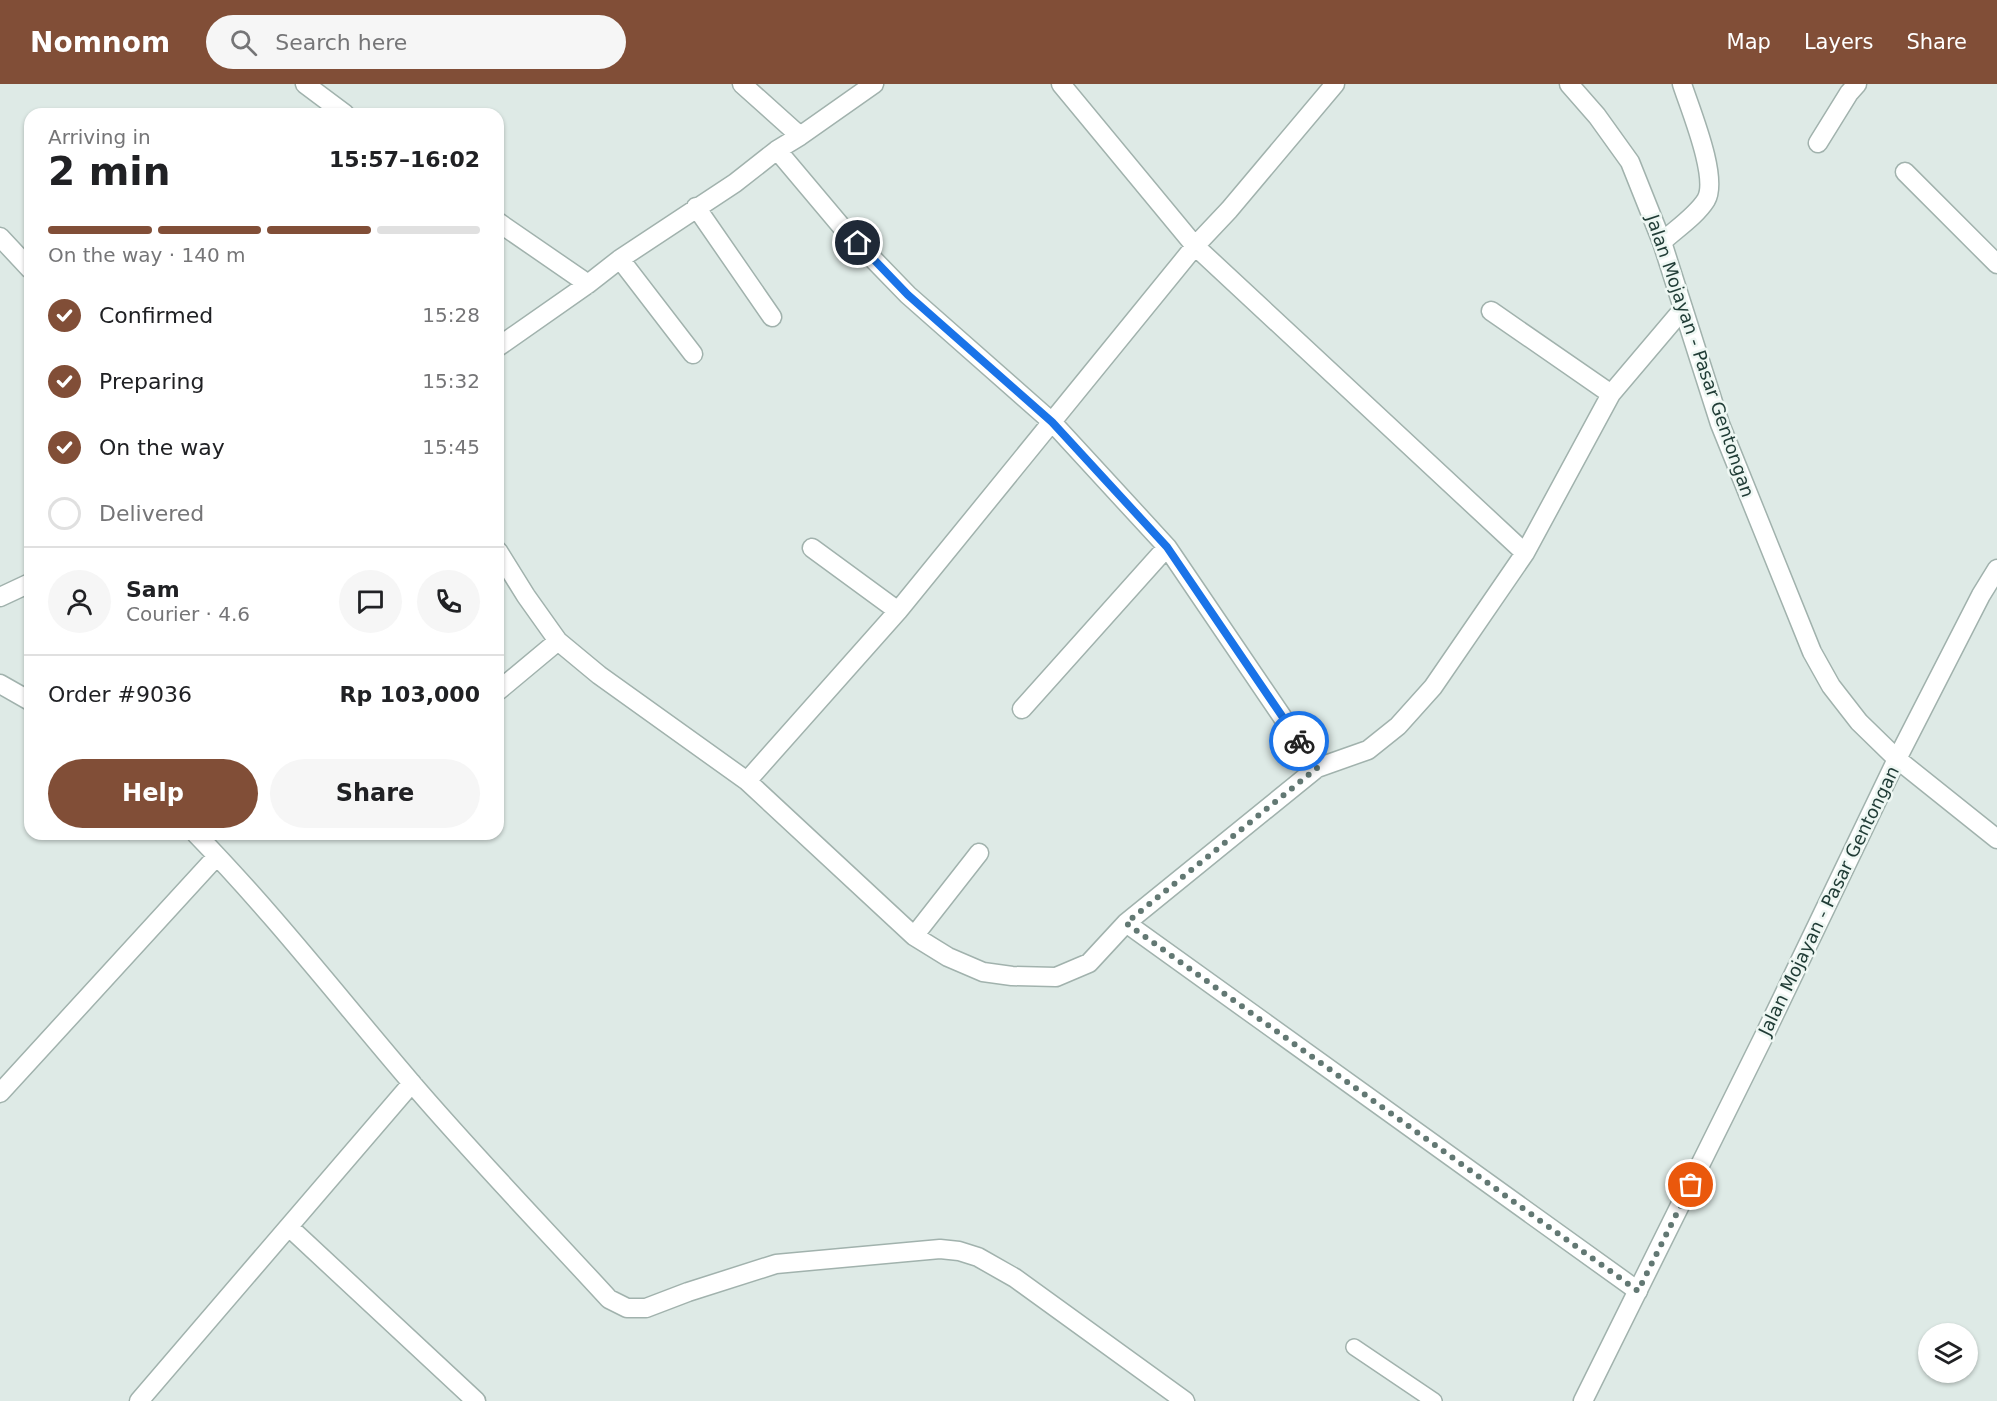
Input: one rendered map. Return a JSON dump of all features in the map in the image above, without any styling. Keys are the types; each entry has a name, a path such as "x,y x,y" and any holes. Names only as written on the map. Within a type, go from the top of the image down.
{"street":[{"path":"305,84 337,108"},
{"path":"742,84 800,136"},
{"path":"504,343 588,285 620,259 735,183 777,150 874,84"},
{"path":"1061,84 1195,246 1525,553"},
{"path":"747,781 898,610 1195,246 1229,210 1335,84"},
{"name":"Jalan Mojayan - Pasar Gentongan","path":"1569,84 1597,116 1630,162 1662,242 1720,424 1812,652 1831,686 1858,722 1897,759 1764,1036 1583,1401"},
{"path":"1662,242 1699,209 1711,190 1708,166 1682,84"},
{"path":"1818,143 1857,84"},
{"path":"777,150 841,226 908,295 1052,422 1167,547 1317,768"},
{"path":"1905,172 1994,254"},
{"path":"696,207 772,317"},
{"path":"504,226 588,285"},
{"path":"0,237 24,263"},
{"path":"620,259 693,354"},
{"path":"504,561 558,641 598,675 747,781 914,936 948,957 983,972 1012,976 1056,977 1089,963 1126,923 1317,768 1368,750 1398,726 1432,687 1525,553 1611,394 1683,309"},
{"path":"1491,311 1611,394"},
{"path":"1022,709 1167,547"},
{"path":"812,548 898,610"},
{"path":"1997,569 1989,598 1897,759 1997,839"},
{"path":"0,597 24,585"},
{"path":"504,686 558,641"},
{"path":"0,684 24,698"},
{"path":"202,840 327,981 412,1083 609,1299 627,1308 646,1308 776,1264 940,1249 959,1251 978,1257 1015,1278 1182,1400"},
{"path":"914,936 979,852"},
{"path":"0,1093 217,856"},
{"path":"1126,923 1638,1291"},
{"path":"139,1401 412,1083"},
{"path":"289,1227 476,1401"}],"lane":[{"path":"1354,1347 1434,1401"}],"way so far":[{"path":"1299,741 1317,768 1126,923 1638,1291 1691,1185"}],"route":[{"path":"858,243 908,295 1052,422 1167,547 1299,741"}]}
